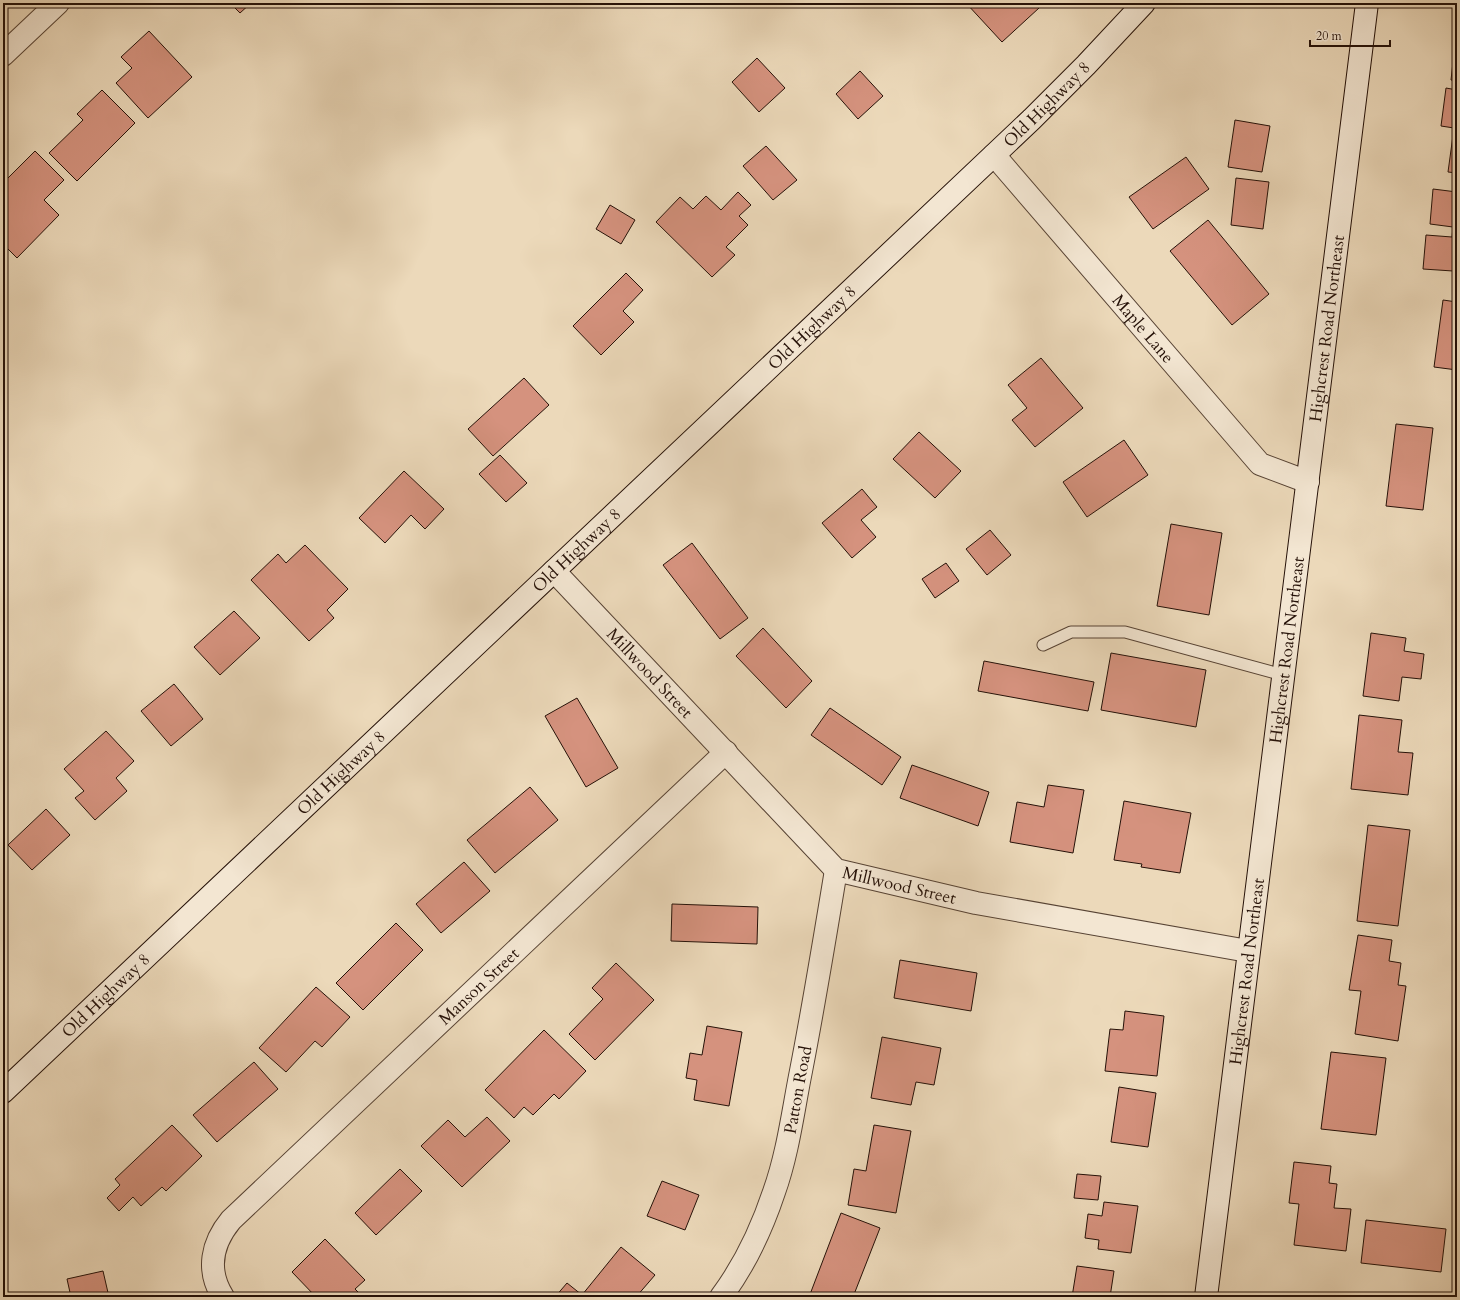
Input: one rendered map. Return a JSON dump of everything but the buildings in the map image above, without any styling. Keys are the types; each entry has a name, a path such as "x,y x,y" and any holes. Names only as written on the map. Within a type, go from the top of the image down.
{"street":[{"path":"3,55 58,3"},
{"name":"Old Highway 8","path":"3,1092 994,155 1086,66 1144,3"},
{"name":"Highcrest Road Northeast","path":"1206,1297 1367,3"},
{"name":"Maple Lane","path":"994,155 1260,464 1308,482"},
{"name":"Millwood Street","path":"554,571 836,870 976,903 1248,950"},
{"name":"Manson Street","path":"223,1297 218,1289 213,1272 214,1250 222,1230 231,1220 726,752"},
{"name":"Patton Road","path":"721,1297 754,1241 774,1192 787,1141 815,1001 836,870"}],"lane":[{"path":"1043,645 1071,632 1126,632 1283,675"}]}
